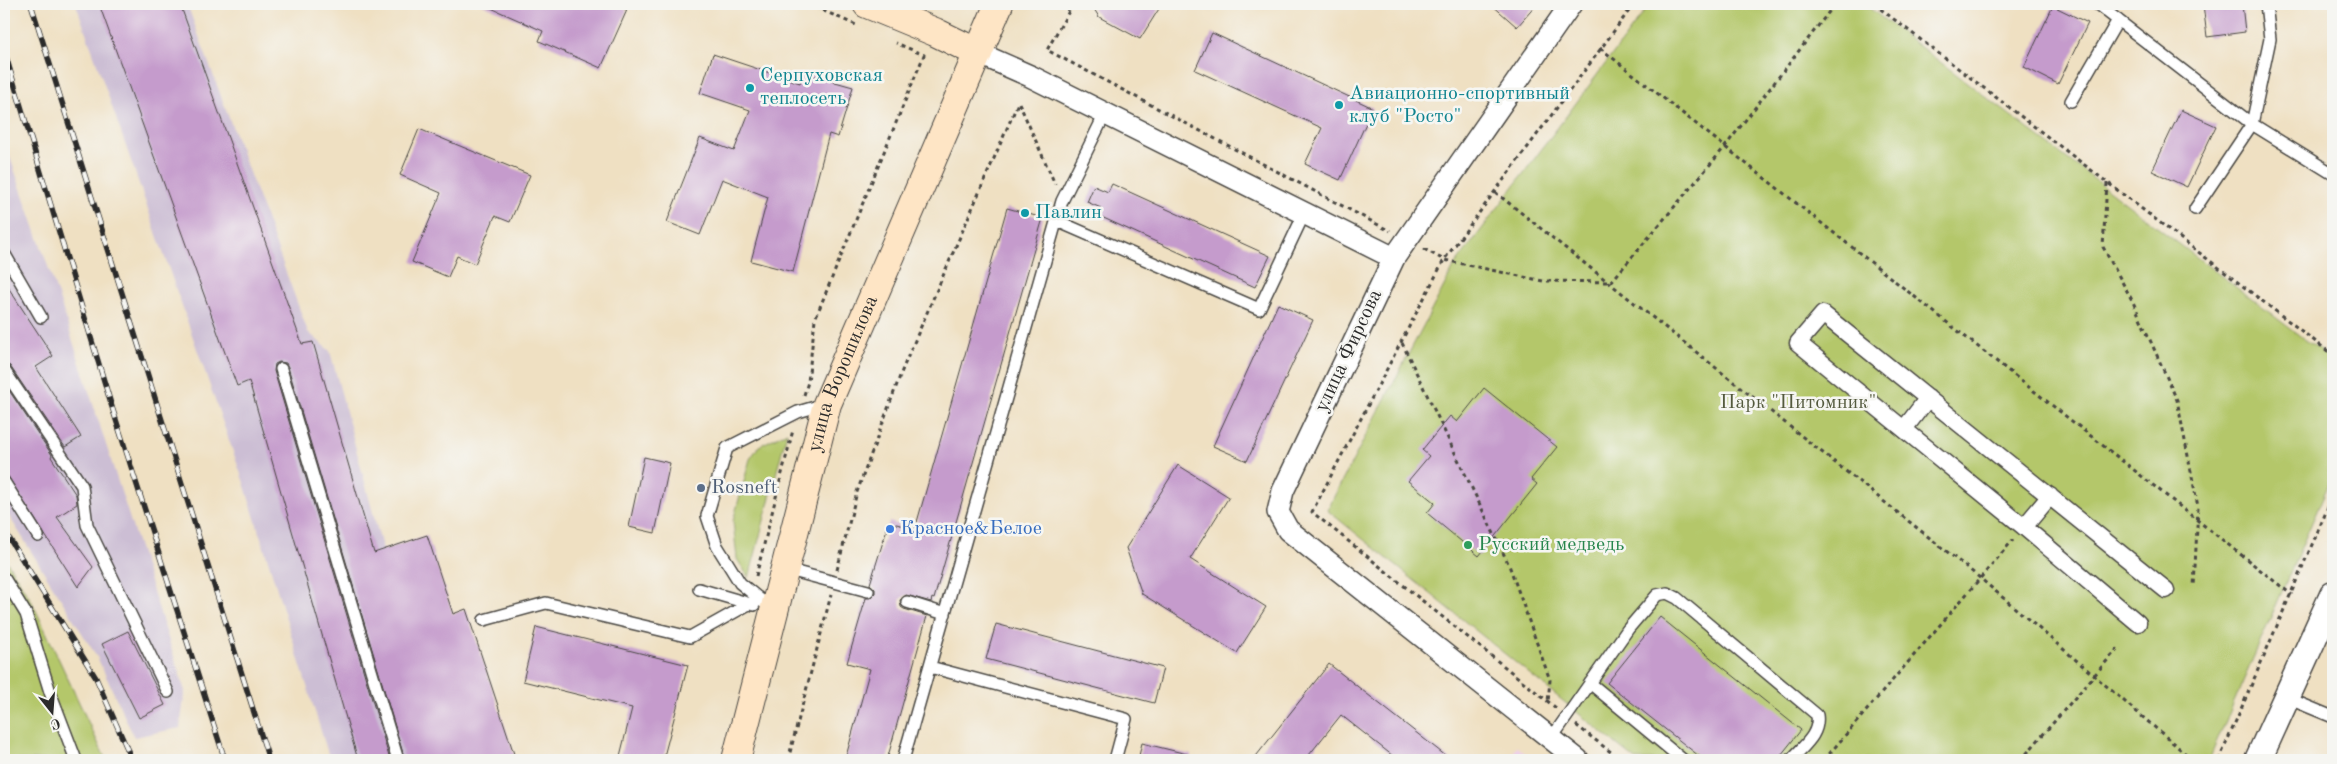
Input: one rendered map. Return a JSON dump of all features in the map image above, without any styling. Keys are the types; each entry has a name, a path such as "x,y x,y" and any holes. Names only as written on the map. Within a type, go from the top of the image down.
{"main road":[{"path":"868,4 978,53"},
{"name":"улица Ворошилова","path":"736,760 758,603 785,569 827,404 999,4"}],"street":[{"name":"улица Фирсова","path":"1571,4 1394,258 1283,491 1278,512 1288,530 1578,760"},
{"path":"978,53 1394,258"},
{"path":"2138,624 2024,526 1798,343 1823,314 2166,590"},
{"path":"1904,429 1928,398"},
{"path":"2024,526 2050,496"},
{"path":"2258,760 2333,595"}],"lane":[{"path":"2097,4 2252,124 2333,174"},
{"path":"2194,209 2252,124 2270,38 2266,4"},
{"path":"2071,101 2118,20"},
{"path":"903,760 1062,201 1105,114"},
{"path":"1057,222 1259,309 1304,214"},
{"path":"4,253 41,317"},
{"path":"281,369 398,760"},
{"path":"4,370 82,486 87,525 168,692"},
{"path":"758,603 740,583 717,546 707,516 727,448 798,412 827,404"},
{"path":"4,482 38,536"},
{"path":"785,569 868,591"},
{"path":"4,578 26,614 50,692 76,760"},
{"path":"699,589 758,603"},
{"path":"1551,738 1640,615 1657,595 1667,593 1678,598 1817,715 1816,733 1791,760"},
{"path":"907,602 945,614"},
{"path":"484,620 546,604 690,636 758,603"},
{"path":"930,667 1126,719 1115,760"},
{"path":"1590,683 1683,760"},
{"path":"2287,698 2333,717"}],"path":[{"path":"1073,4 1047,50 1444,260 1543,281 1610,282"},
{"path":"1621,760 1312,512 1444,260 1634,4"},
{"path":"1610,282 1724,148 1835,4"},
{"path":"1874,4 2333,355"},
{"path":"1600,48 1724,148 2292,595"},
{"path":"758,603 798,412 808,382 815,319 924,55"},
{"path":"788,760 857,492 903,368 1018,103 1062,201"},
{"path":"2108,183 2103,247 2133,302 2177,400 2198,507 2194,587"},
{"path":"1495,192 1980,578 2193,760"},
{"path":"1401,342 1508,565 1550,680 1548,702"},
{"path":"2219,760 2292,595 2333,496"},
{"path":"1824,760 2024,526"},
{"path":"2021,760 2118,648"}],"shaded area":[{"path":"76,4 187,4 308,332 330,351 390,577 448,760 330,760 244,483"},
{"path":"4,140 60,301 185,691 180,728 134,737 97,657 4,508"},
{"path":"1517,747 1534,760 1508,760"}],"green space":[{"name":"Парк \"Питомник\"","path":"1650,4 1864,4 2333,361 2333,474 2209,760 1636,760 1327,510 1455,265"},
{"path":"787,432 749,578 737,559 733,521 750,459 759,446"},
{"path":"4,557 31,600 106,760 4,760"}],"building":[{"path":"99,4 180,4 302,344 313,342 374,553 427,535 453,614 466,609 516,760 405,760 288,367 286,363 279,362 275,364 274,371 390,760 358,760 249,381 237,386"},
{"path":"482,4 613,4 627,10 601,68 539,41 543,31"},
{"path":"1091,4 1162,4 1140,39 1099,17"},
{"path":"1491,4 1537,4 1517,27"},
{"path":"2203,4 2242,4 2245,32 2207,37"},
{"path":"2053,6 2088,23 2058,84 2024,67"},
{"name":"Авиационно-спортивный клуб \"Росто\"","path":"1212,33 1373,108 1340,180 1305,164 1322,128 1195,70"},
{"path":"713,54 800,83 803,73 853,87 838,137 829,134 793,272 751,261 768,197 722,179 700,235 667,222 700,138 734,151 750,110 700,93"},
{"path":"2181,110 2216,126 2187,187 2152,171"},
{"path":"419,129 530,175 510,222 495,216 475,264 457,256 448,277 412,262 441,193 400,175"},
{"path":"1112,184 1270,256 1255,287 1097,215 1101,208 1087,202 1094,186 1108,192"},
{"path":"1007,208 1043,218 934,599 932,598 931,602 906,595 900,600 901,607 904,609 927,616 887,760 845,760 870,669 847,663 866,598 870,598 875,593 875,589 870,584 889,522 915,529"},
{"path":"4,281 53,356 36,367 81,437 65,447 10,366 4,363"},
{"path":"1278,304 1313,320 1247,461 1213,446"},
{"path":"4,383 76,495 77,504 57,517 93,567 78,587 4,470"},
{"path":"1484,388 1557,447 1531,479 1537,484 1479,556 1427,513 1435,503 1408,481 1429,456 1422,450 1450,416 1457,422"},
{"path":"644,457 670,463 655,533 629,527"},
{"path":"1178,465 1229,497 1190,559 1266,607 1237,653 1142,594 1126,548"},
{"path":"1660,617 1801,730 1777,760 1704,760 1607,683"},
{"path":"996,624 1163,668 1154,703 986,659"},
{"path":"536,627 688,665 663,760 619,760 632,708 523,681"},
{"path":"128,631 165,705 139,718 102,644"},
{"path":"1329,664 1451,760 1398,760 1341,715 1305,760 1253,760"},
{"path":"1142,743 1191,755 1190,760 1138,760"}],"railway":[{"path":"31,4 269,760"},
{"path":"4,50 111,404 225,760"},
{"path":"4,530 96,678 132,760"}],"place":[{"name":"Серпуховская теплосеть","path":"750,88"},
{"name":"Авиационно-спортивный клуб \"Росто\"","path":"1339,105"},
{"name":"Павлин","path":"1025,213"},
{"name":"Rosneft","path":"701,488"},
{"name":"Красное&Белое","path":"890,529"},
{"name":"Русский медведь","path":"1468,545"}]}
